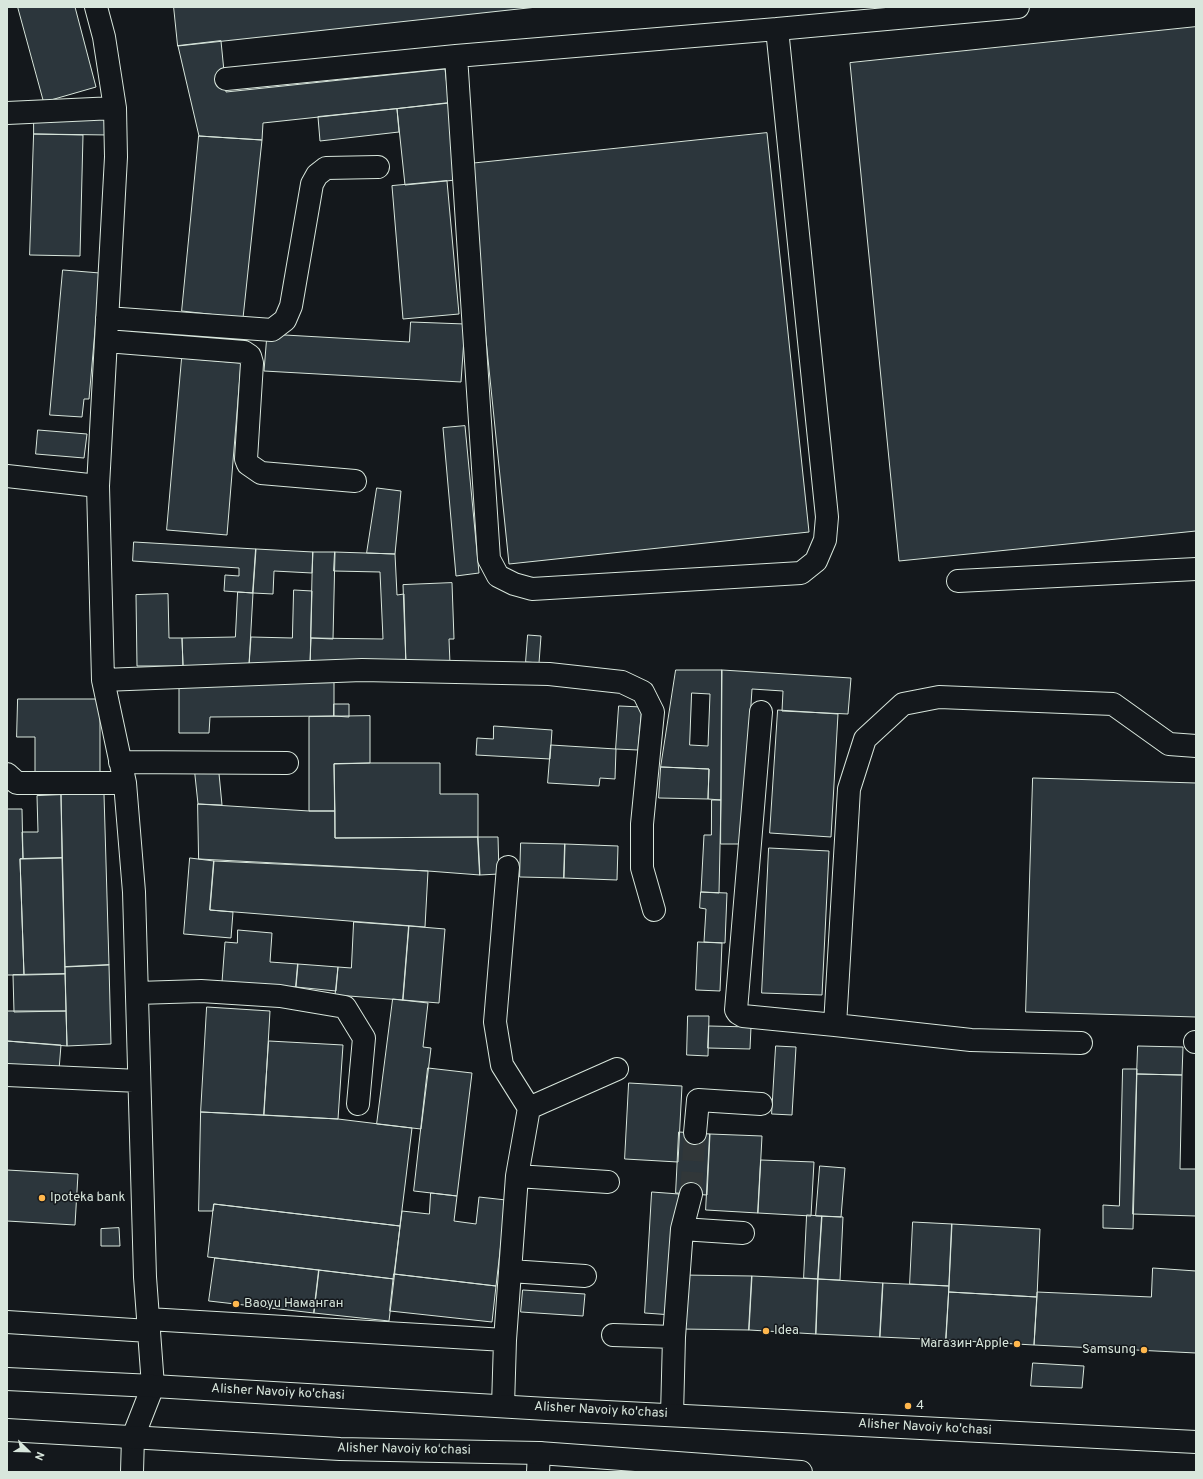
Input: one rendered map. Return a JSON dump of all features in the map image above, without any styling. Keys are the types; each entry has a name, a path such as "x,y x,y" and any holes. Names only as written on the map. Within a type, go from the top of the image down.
{"main road":[{"path":"96,7 104,37 115,108 116,157 98,486 103,680 125,783 134,892 145,1278 153,1386 133,1437 132,1472"},
{"path":"226,79 456,56 777,29 990,8 1018,7"},
{"path":"456,56 489,558 498,576 514,584 532,589 801,573 816,561 825,540 827,517 777,29"},
{"path":"7,113 115,108"},
{"path":"107,318 272,330 285,320 290,306 312,184 317,175 326,168 378,167"},
{"path":"106,341 244,352 250,356 252,363 246,459 248,464 261,473 355,481"},
{"path":"7,476 98,486"},
{"path":"958,581 1196,569"},
{"path":"103,680 362,670 549,674 622,682 643,692 653,712 642,824 642,868 654,910"},
{"path":"835,1025 849,789 865,739 903,704 939,697 1113,704 1169,744 1196,746"},
{"path":"761,712 736,1010 738,1013 743,1016 971,1040 1082,1043"},
{"path":"120,762 288,763"},
{"path":"7,774 17,783 125,783"},
{"path":"503,1406 505,1340 517,1176 529,1108 502,1065 495,1022 508,867"},
{"path":"137,993 201,991 280,996 345,1007 364,1038 358,1104"},
{"path":"529,1108 617,1069"},
{"path":"7,1075 139,1081"},
{"path":"694,1132 698,1100 761,1104"},
{"path":"517,1176 608,1182"},
{"path":"672,1415 674,1337 682,1229 691,1194"},
{"path":"682,1229 743,1233"},
{"path":"510,1271 585,1276"},
{"path":"7,1322 149,1325 505,1340"},
{"path":"613,1335 674,1337"},
{"name":"Alisher Navoiy ko'chasi","path":"7,1379 1196,1442"},
{"name":"Alisher Navoiy koʻchasi","path":"7,1430 340,1449 538,1463 802,1472"}],"building":[{"path":"18,7 75,7 96,87 44,102"},
{"path":"174,7 537,7 178,46"},
{"path":"1196,27 1196,531 899,561 850,63"},
{"path":"221,41 226,92 445,69 449,103 263,123 262,140 199,136 178,46"},
{"path":"449,103 456,180 405,185 397,109"},
{"path":"397,109 399,132 320,141 318,117"},
{"path":"34,117 110,118 109,135 34,134"},
{"path":"767,133 809,532 509,564 468,164"},
{"path":"34,134 83,135 80,256 30,255"},
{"path":"199,136 262,140 243,318 182,311"},
{"path":"447,181 459,314 403,319 392,186"},
{"path":"63,270 100,273 89,399 84,399 82,417 50,415"},
{"path":"411,322 465,324 461,382 264,371 267,334 409,342"},
{"path":"182,358 241,363 227,535 167,530"},
{"path":"465,426 479,573 456,576 443,428"},
{"path":"38,430 87,434 84,458 36,454"},
{"path":"377,488 401,491 395,554 367,553"},
{"path":"134,542 256,549 253,593 224,591 225,575 239,576 239,568 133,561"},
{"path":"256,549 313,552 312,573 274,571 273,594 253,593"},
{"path":"313,552 335,552 333,639 311,638"},
{"path":"335,552 395,554 397,595 404,594 406,666 310,664 311,638 383,639 380,572 334,571"},
{"path":"452,583 454,639 449,639 450,664 406,666 403,585"},
{"path":"294,590 312,591 310,666 249,665 251,637 292,638"},
{"path":"238,592 253,593 249,665 183,666 182,638 235,637"},
{"path":"168,594 169,638 182,638 183,666 137,666 136,595"},
{"path":"528,635 541,636 539,663 526,662"},
{"path":"676,670 722,670 721,800 708,799 709,769 661,767","holes":["692,693 710,694 708,746 690,745"]},
{"path":"722,670 851,678 848,714 782,711 783,691 752,689 742,844 721,844"},
{"path":"334,683 334,716 210,717 209,733 179,733 179,684"},
{"path":"18,699 100,699 100,772 35,773 35,737 17,737"},
{"path":"334,704 349,704 349,717 334,716"},
{"path":"619,706 642,707 638,750 616,749"},
{"path":"778,710 838,714 831,837 770,833"},
{"path":"370,716 370,763 334,764 335,811 309,811 309,717"},
{"path":"494,726 552,730 550,759 476,755 477,738 493,739"},
{"path":"551,745 616,749 615,779 600,778 599,786 548,783"},
{"path":"218,763 222,805 198,804 194,766"},
{"path":"440,763 440,794 478,794 478,837 335,838 334,764"},
{"path":"661,767 709,769 708,799 659,798"},
{"path":"1033,778 1196,783 1196,1017 1026,1012"},
{"path":"104,794 109,965 65,967 61,795"},
{"path":"61,795 62,858 23,859 22,832 38,832 37,796"},
{"path":"712,800 721,800 719,893 701,892 704,835 711,835"},
{"path":"198,804 309,811 335,811 335,838 478,837 480,875 199,859"},
{"path":"7,809 22,809 23,859 20,859 24,975 7,975"},
{"path":"478,837 498,837 499,874 480,875"},
{"path":"521,843 565,844 564,878 520,877"},
{"path":"565,844 618,846 617,880 564,878"},
{"path":"769,848 829,851 822,995 762,993"},
{"path":"62,858 65,974 24,975 20,859"},
{"path":"190,858 214,861 210,910 233,912 231,938 184,934"},
{"path":"214,861 428,871 425,927 210,910"},
{"path":"701,892 727,893 725,943 704,942 706,909 700,908"},
{"path":"354,922 409,926 403,1000 335,995 338,967 351,968"},
{"path":"409,926 445,929 439,1003 403,1000"},
{"path":"238,930 272,933 270,962 298,964 296,987 222,982 225,942 237,943"},
{"path":"698,942 722,943 720,991 696,990"},
{"path":"298,964 338,967 336,991 296,987"},
{"path":"109,965 111,1044 67,1046 65,967"},
{"path":"65,974 66,1011 14,1012 13,975"},
{"path":"393,999 428,1003 423,1047 431,1048 421,1129 377,1124"},
{"path":"207,1007 270,1011 264,1115 201,1112"},
{"path":"7,1011 66,1011 67,1046 7,1041"},
{"path":"688,1016 709,1016 708,1056 687,1055"},
{"path":"709,1026 751,1027 750,1049 708,1048"},
{"path":"7,1041 61,1045 59,1070 7,1066"},
{"path":"269,1041 343,1045 338,1119 264,1115"},
{"path":"776,1046 796,1047 792,1115 772,1114"},
{"path":"1138,1046 1183,1047 1182,1075 1137,1074"},
{"path":"428,1068 472,1073 457,1196 414,1191"},
{"path":"1123,1069 1137,1069 1133,1229 1103,1228 1103,1205 1119,1206"},
{"path":"1137,1074 1182,1075 1180,1169 1196,1169 1196,1216 1133,1214"},
{"path":"629,1083 682,1086 678,1162 625,1159"},
{"path":"201,1112 338,1119 412,1128 400,1226 214,1204 213,1211 199,1211"},
{"path":"679,1132 710,1134 707,1195 676,1193"},
{"path":"710,1134 762,1136 758,1213 706,1210"},
{"path":"761,1160 814,1162 811,1216 758,1213"},
{"path":"820,1166 845,1168 841,1217 816,1216"},
{"name":"Ipoteka bank","path":"7,1170 78,1174 75,1225 7,1221"},
{"path":"652,1192 679,1194 672,1315 645,1313"},
{"path":"431,1193 457,1196 454,1221 476,1224 479,1197 506,1200 496,1286 394,1274 402,1211 429,1214"},
{"path":"214,1204 400,1226 394,1279 208,1257"},
{"path":"807,1215 822,1216 818,1279 804,1278"},
{"path":"822,1216 843,1217 840,1280 818,1279"},
{"path":"913,1222 952,1224 949,1286 910,1284"},
{"path":"952,1224 1040,1229 1037,1297 949,1292"},
{"path":"119,1228 120,1246 101,1246 101,1229"},
{"path":"215,1258 319,1270 314,1313 209,1301"},
{"path":"1153,1268 1196,1271 1196,1353 1034,1345 1037,1292 1151,1297"},
{"path":"319,1270 394,1279 389,1321 314,1313"},
{"path":"394,1274 496,1286 492,1322 390,1311"},
{"path":"682,1275 752,1276 749,1330 680,1329"},
{"path":"752,1276 818,1279 816,1334 749,1330"},
{"path":"818,1279 883,1283 880,1337 816,1334"},
{"path":"883,1283 949,1286 946,1340 880,1337"},
{"path":"523,1290 585,1294 583,1316 521,1312"},
{"path":"949,1292 1037,1297 1034,1345 946,1340"},
{"path":"1033,1363 1084,1366 1082,1388 1031,1386"}],"tunnel":[{"path":"691,1194 695,1133"}],"place":[{"name":"Ipoteka bank","path":"42,1198"},
{"name":"Baoyu Наманган","path":"236,1304"},
{"name":"Idea","path":"766,1331"},
{"name":"Магазин Apple","path":"1017,1344"},
{"name":"Samsung","path":"1144,1350"},
{"name":"4","path":"908,1406"}]}
